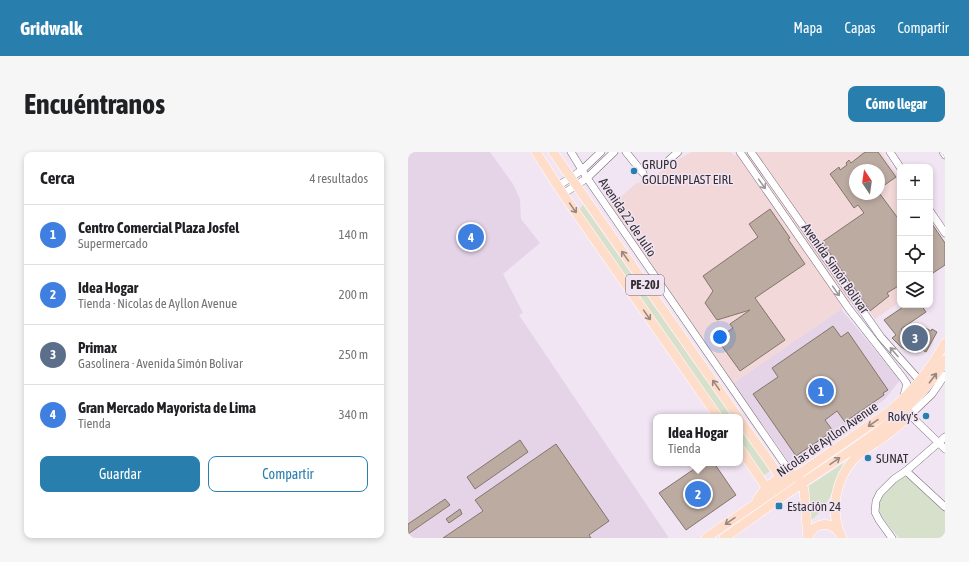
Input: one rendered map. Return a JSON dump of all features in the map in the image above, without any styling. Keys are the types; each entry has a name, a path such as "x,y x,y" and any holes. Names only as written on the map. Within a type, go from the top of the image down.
{"main road":[{"name":"PE-20J","path":"536,152 560,190 716,414"},
{"name":"PE-20J","path":"553,152 736,414"},
{"name":"Nicolas de Ayllon Avenue","path":"706,538 878,420 903,399 917,378 936,359 945,343"},
{"name":"Nicolas de Ayllon Avenue","path":"841,535 835,512 836,494 848,466 855,458 891,432 908,412 945,360"},
{"path":"903,399 908,412"},
{"name":"Nicolas de Ayllon Avenue","path":"724,538 796,477 877,432 908,412"},
{"path":"743,424 781,478"},
{"path":"743,453 766,487"},
{"path":"752,506 766,487 781,478 796,477 805,498 808,537"},
{"path":"808,537 816,526 823,524 835,528 841,535"}],"street":[{"name":"Avenida 22 de Julio","path":"571,152 587,178 796,477"},
{"path":"573,182 582,170 601,152"},
{"path":"560,190 573,182 587,178 614,152"},
{"path":"626,152 643,173"},
{"path":"669,160 678,152"},
{"name":"Avenida Simón Bolivar","path":"740,152 849,309 907,384"},
{"name":"Avenida Simón Bolivar","path":"751,152 881,337 917,378"},
{"path":"890,152 898,164"},
{"path":"933,215 945,233"},
{"name":"Nicolas de Ayllon Avenue","path":"908,412 932,394 945,375"},
{"path":"903,399 907,384 917,378"},
{"path":"908,412 945,449"},
{"path":"892,538 878,520 875,512 876,501 880,493 894,479 906,471 945,437"},
{"path":"906,471 945,507"}],"shaded area":[{"path":"408,152 490,152 513,184 520,199 521,219 540,243 503,274 523,313 519,315 669,538 408,538"},
{"path":"692,152 731,152 734,156 740,152 881,152 897,175 897,221 878,235 897,262 897,304 875,319 859,297 733,383 609,203 622,196 635,184 656,175 677,160"},
{"path":"841,309 900,380 885,399 791,465 733,383"}],"green space":[{"path":"583,205 730,414 721,414 578,210"},
{"path":"743,432 770,471 764,475 743,445"},
{"path":"842,464 844,467 830,497 816,516 810,521 809,486"},
{"path":"905,476 945,512 945,538 899,538 884,520 880,513 879,507 882,496"}],"building":[{"path":"865,152 878,152 896,177 885,185 885,164 849,164 849,200 884,200 897,217 897,287 887,293 889,296 870,311 822,242 864,213 858,205 854,208 830,174 839,167 840,170 847,165 846,163 849,160 851,163"},
{"path":"770,209 790,238 788,239 805,264 755,298 785,340 740,371 717,339 733,328 730,324 750,310 717,320 705,303 713,291 703,276 758,237 749,224"},
{"path":"933,225 945,243 945,265 933,273"},
{"path":"902,308 923,308 926,312 901,329 911,340 920,325 931,331 932,329 937,332 926,352 914,345 910,352 901,347 892,338 896,335 884,320"},
{"path":"833,326 841,337 848,332 888,390 883,393 884,395 845,422 837,411 825,420 833,431 796,456 753,394 778,377 772,368"},
{"path":"520,440 528,452 475,489 467,477"},
{"path":"556,444 609,521 589,535 591,538 443,538 483,511 475,500"},
{"path":"699,466 716,466 736,495 686,530 659,493"},
{"path":"445,499 450,505 408,534 408,524"},
{"path":"460,509 462,514 449,523 446,519"}],"place":[{"name":"GRUPO GOLDENPLAST EIRL","path":"634,171"},
{"name":"Gran Mercado Mayorista de Lima","path":"471,237"},
{"name":"Primax","path":"915,338"},
{"name":"Centro Comercial Plaza Josfel","path":"821,391"},
{"name":"Roky's","path":"926,416"},
{"name":"SUNAT","path":"868,458"},
{"name":"Idea Hogar","path":"698,494"},
{"name":"Estación 24","path":"779,506"}]}
